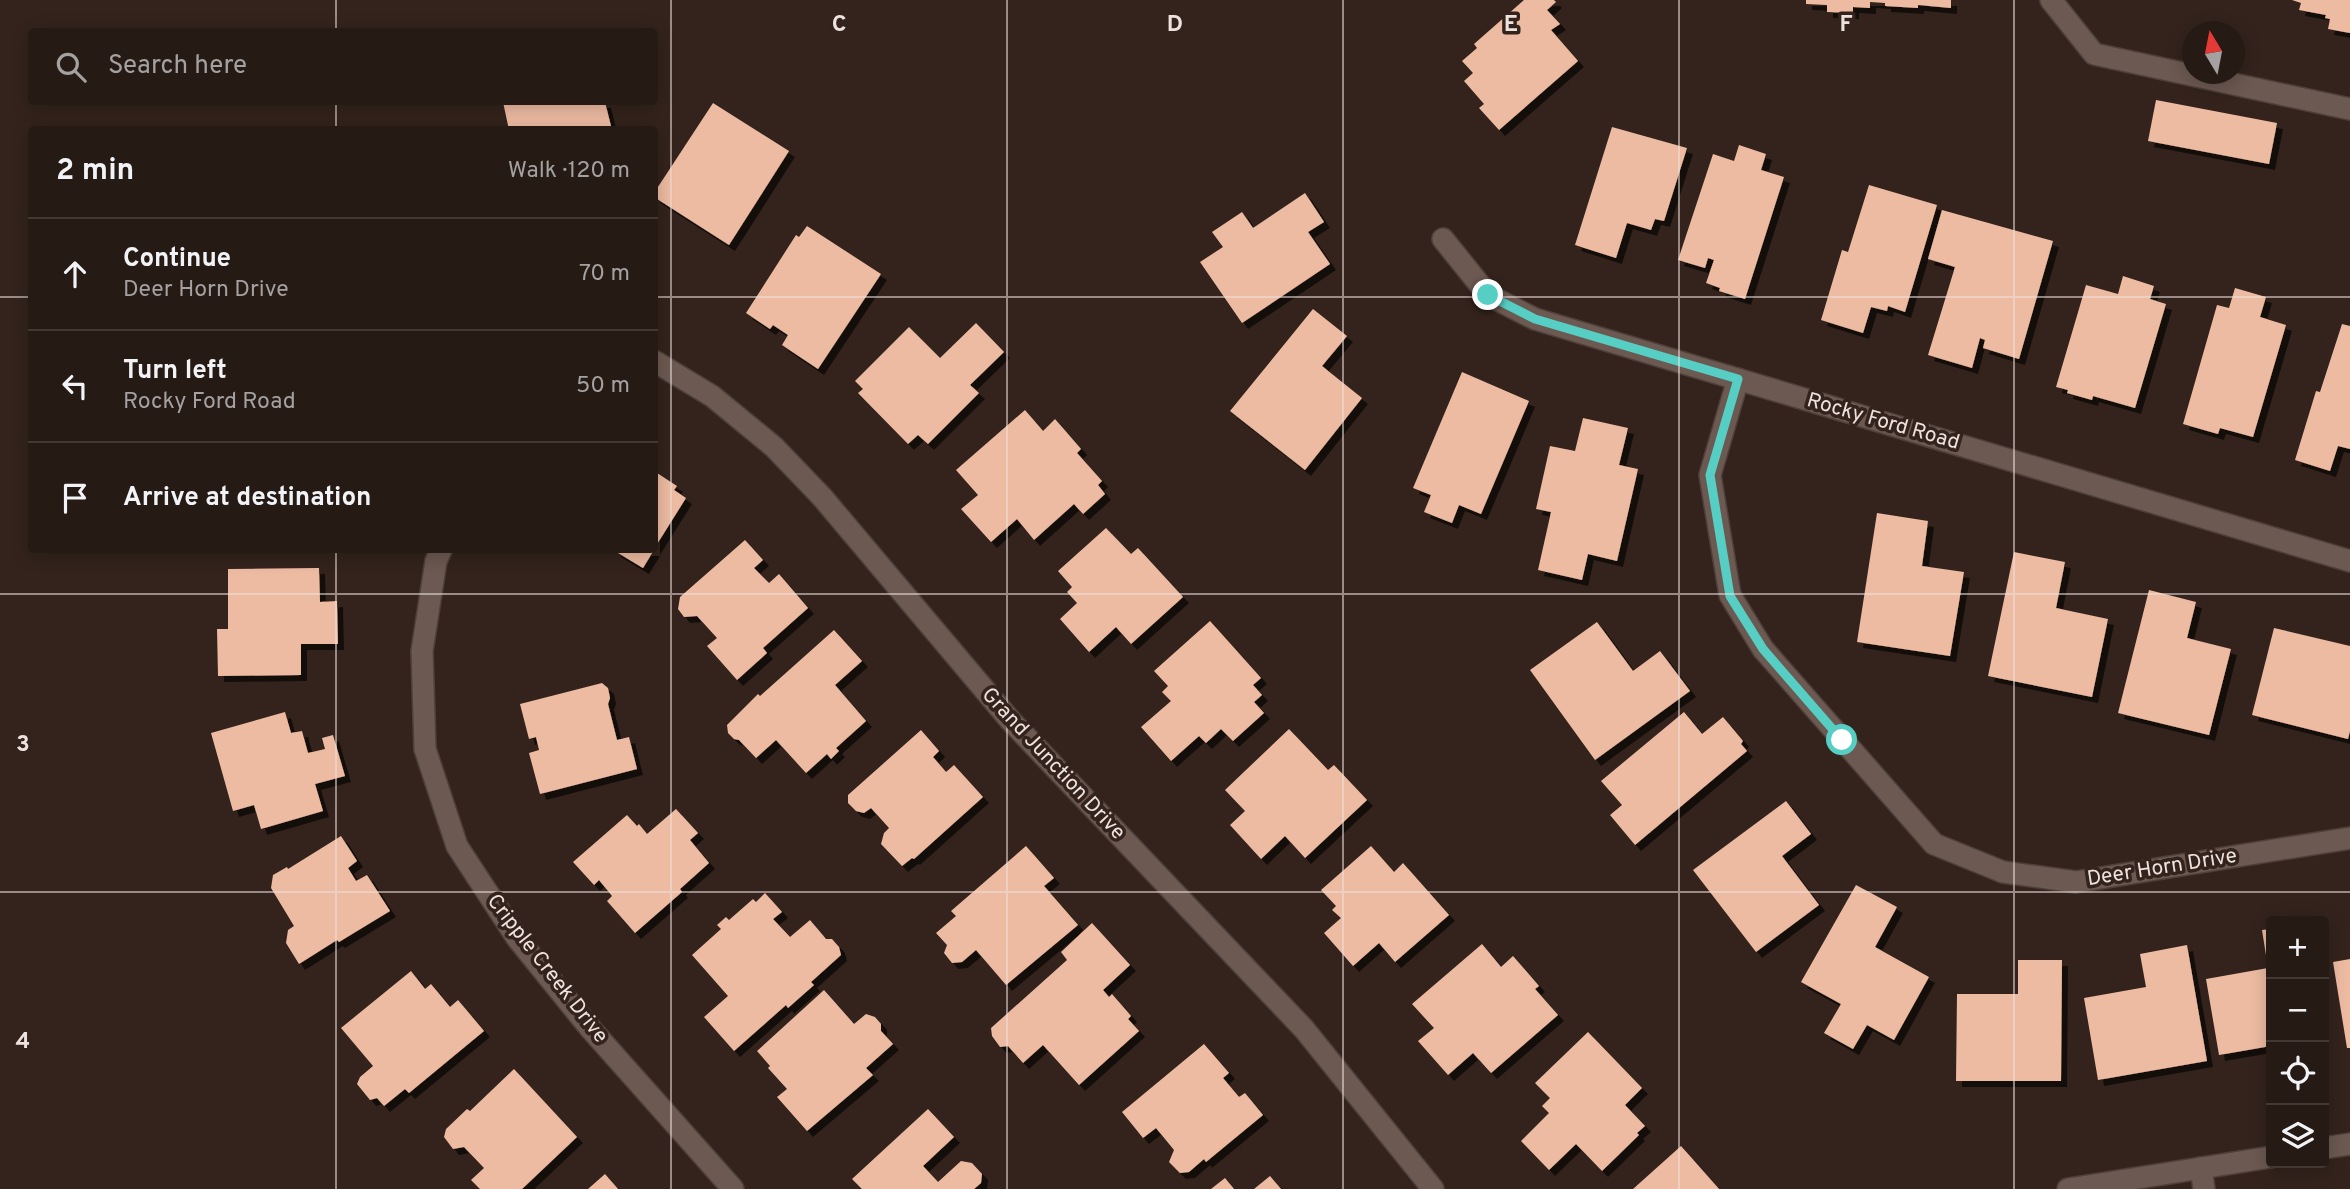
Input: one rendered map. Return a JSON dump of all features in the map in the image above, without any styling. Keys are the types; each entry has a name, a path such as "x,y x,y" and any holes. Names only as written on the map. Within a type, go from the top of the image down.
{"street":[{"path":"2051,0 2094,54 2350,109"},
{"name":"Rocky Ford Road","path":"1443,239 1488,295 1535,319 2350,561"},
{"name":"Grand Junction Drive","path":"658,363 712,396 774,447 822,498 1010,720 1304,1029 1432,1189"},
{"name":"Deer Horn Drive","path":"1738,379 1710,475 1730,596 1763,649 1934,844 2003,872 2076,882 2350,838"},
{"name":"Cripple Creek Drive","path":"440,553 436,561 422,651 425,749 457,846 517,938 581,1017 733,1189"},
{"path":"2329,1147 2350,1144"},
{"path":"2068,1189 2203,1178 2266,1159"}],"building":[{"path":"1524,0 1556,2 1547,10 1560,24 1551,30 1578,61 1499,130 1479,108 1484,104 1464,81 1473,73 1462,61 1477,48 1474,44"},
{"path":"1806,0 1951,0 1951,8 1885,6 1885,3 1870,2 1870,8 1853,7 1853,13 1827,12 1827,5 1806,4"},
{"path":"2292,0 2350,0 2350,33 2328,29 2330,19 2325,18 2326,15 2299,10 2301,3"},
{"path":"2156,100 2277,123 2269,164 2148,141"},
{"path":"713,103 789,151 729,245 658,200 658,187"},
{"path":"504,105 606,105 611,126 508,126"},
{"path":"1612,127 1687,148 1664,221 1655,219 1651,230 1627,223 1616,258 1575,245"},
{"path":"1739,145 1766,154 1761,170 1784,177 1745,299 1719,291 1720,288 1706,283 1714,260 1708,258 1705,268 1678,260 1713,154 1734,161"},
{"path":"1869,185 1937,205 1905,312 1888,306 1887,311 1871,307 1863,333 1821,320 1842,250 1848,252"},
{"path":"1305,193 1324,222 1308,232 1330,264 1242,323 1200,262 1223,247 1212,232 1242,212 1253,228"},
{"path":"1942,210 2053,241 2019,359 1983,348 1985,340 1980,338 1972,368 1928,355 1955,267 1928,259"},
{"path":"807,226 881,274 818,369 782,345 788,335 773,325 770,329 746,313 796,235 799,237"},
{"path":"2123,276 2154,286 2150,299 2166,304 2135,408 2093,396 2092,400 2056,387 2086,285 2118,294"},
{"path":"2235,288 2266,297 2260,317 2286,325 2253,437 2220,428 2218,434 2183,424 2217,305 2229,308"},
{"path":"1313,309 1347,336 1322,366 1362,398 1305,470 1230,411"},
{"path":"976,323 1004,352 970,385 979,393 928,444 918,435 908,444 858,393 863,389 855,381 909,327 940,358"},
{"path":"2342,324 2350,326 2350,449 2338,446 2330,471 2295,460 2316,391 2320,392"},
{"path":"1462,372 1529,401 1481,514 1459,505 1452,523 1424,512 1431,495 1413,488"},
{"path":"1025,410 1043,431 1055,419 1081,449 1077,453 1102,481 1098,485 1105,494 1083,514 1074,504 1034,540 1017,519 991,542 961,509 978,495 956,470"},
{"path":"1583,418 1628,428 1619,465 1638,469 1617,561 1588,554 1582,580 1538,570 1551,512 1536,509 1550,446 1575,451"},
{"path":"658,474 677,486 674,490 686,498 658,543"},
{"path":"1877,513 1928,521 1922,566 1964,572 1950,656 1857,642"},
{"path":"1106,528 1131,554 1138,548 1183,597 1131,644 1116,627 1089,652 1060,619 1077,603 1067,592 1072,587 1058,571"},
{"path":"745,540 763,560 754,568 769,583 779,574 808,608 763,648 767,653 737,680 707,646 717,638 697,616 684,617 678,609 680,597"},
{"path":"2014,552 2065,562 2056,608 2108,619 2092,697 1988,676"},
{"path":"618,553 652,553 643,568"},
{"path":"319,568 320,602 337,601 338,644 301,644 301,675 218,676 217,629 228,629 228,569"},
{"path":"2149,590 2196,602 2187,638 2231,649 2209,735 2118,713"},
{"path":"1210,621 1261,678 1253,685 1262,695 1254,702 1264,713 1233,741 1221,729 1206,743 1199,736 1171,761 1141,727 1171,701 1162,692 1168,686 1154,671"},
{"path":"1597,622 1633,671 1660,651 1690,691 1595,760 1530,670"},
{"path":"2274,628 2350,646 2348,739 2252,715"},
{"path":"834,630 862,661 835,685 866,721 836,748 839,751 831,759 827,754 806,773 776,740 756,758 739,740 728,733 727,725 758,694 760,696"},
{"path":"602,683 608,688 608,704 617,740 629,737 637,769 540,794 529,753 539,750 536,737 529,739 520,704"},
{"path":"285,712 291,733 302,731 308,753 325,749 322,738 333,735 345,776 315,784 323,811 261,829 254,805 233,811 211,733"},
{"path":"1684,712 1702,734 1723,717 1743,741 1741,744 1747,751 1635,845 1610,815 1622,805 1601,781"},
{"path":"1289,729 1328,770 1334,765 1367,800 1305,858 1285,836 1261,859 1230,825 1245,811 1225,790"},
{"path":"921,730 939,751 933,757 946,772 954,765 983,797 914,859 902,866 881,844 884,833 889,828 871,808 864,813 856,811 848,803 848,795"},
{"path":"1786,801 1811,834 1782,856 1819,905 1756,952 1693,870"},
{"path":"676,809 698,833 690,840 709,863 680,889 682,892 635,933 607,901 612,896 599,880 594,885 573,862 627,815 647,834"},
{"path":"341,836 357,861 348,868 356,881 367,875 390,911 299,964 286,943 288,930 294,926 271,888 273,875 287,867 288,869"},
{"path":"1026,846 1054,878 1044,886 1078,925 1006,985 976,950 962,962 952,963 944,953 947,945 936,933 956,916 951,911"},
{"path":"1371,846 1394,872 1403,863 1449,915 1395,962 1379,943 1353,966 1324,933 1341,918 1332,910 1336,906 1321,890"},
{"path":"1856,885 1897,907 1875,947 1929,977 1894,1040 1867,1025 1853,1049 1824,1033 1841,1004 1801,982"},
{"path":"765,893 782,912 773,919 790,937 810,920 826,939 832,939 839,947 841,955 811,982 814,985 788,1008 786,1005 734,1051 704,1017 728,996 692,955 721,929 717,925 726,917 729,920 753,899 756,902"},
{"path":"1092,923 1130,965 1103,990 1109,997 1112,994 1131,1016 1128,1019 1139,1031 1079,1085 1043,1045 1023,1063 1008,1046 1000,1047 992,1036 991,1028 1067,960 1061,952"},
{"path":"2262,930 2266,930 2266,955"},
{"path":"1482,944 1501,967 1513,956 1539,986 1535,989 1558,1015 1491,1073 1473,1053 1448,1075 1418,1041 1434,1028 1412,1004"},
{"path":"2187,945 2207,1061 2098,1080 2084,998 2146,987 2140,954"},
{"path":"2350,959 2350,1048 2347,1048 2333,962"},
{"path":"2018,960 2062,960 2061,1081 1956,1081 1957,994 2018,994"},
{"path":"2266,968 2266,1047 2219,1055 2206,979"},
{"path":"411,971 425,989 431,984 450,1007 458,1000 484,1031 409,1093 405,1089 384,1106 377,1098 370,1100 357,1084 360,1077 373,1066 341,1028"},
{"path":"824,990 854,1024 866,1014 875,1017 881,1024 881,1031 893,1044 866,1068 873,1075 807,1131 777,1097 787,1089 757,1051"},
{"path":"1588,1032 1642,1088 1625,1105 1645,1126 1602,1171 1576,1144 1549,1170 1521,1141 1549,1113 1542,1106 1550,1098 1535,1083"},
{"path":"1204,1044 1229,1073 1223,1078 1239,1097 1245,1093 1263,1115 1206,1162 1204,1159 1189,1172 1180,1173 1169,1162 1174,1150 1156,1128 1143,1138 1122,1112"},
{"path":"514,1069 577,1137 522,1189 480,1189 471,1180 484,1168 464,1147 453,1149 444,1137 446,1129 467,1109 470,1111"},
{"path":"928,1109 954,1137 923,1166 938,1182 961,1161 972,1163 982,1174 981,1183 974,1189 862,1189 852,1179"},
{"path":"1681,1146 1719,1189 1633,1189"},
{"path":"605,1174 618,1189 588,1189"},
{"path":"1270,1176 1281,1189 1254,1189"},
{"path":"1225,1178 1234,1189 1211,1189"}],"route":[{"path":"1488,295 1535,319 1738,379 1710,475 1730,596 1763,649 1842,740"}]}
